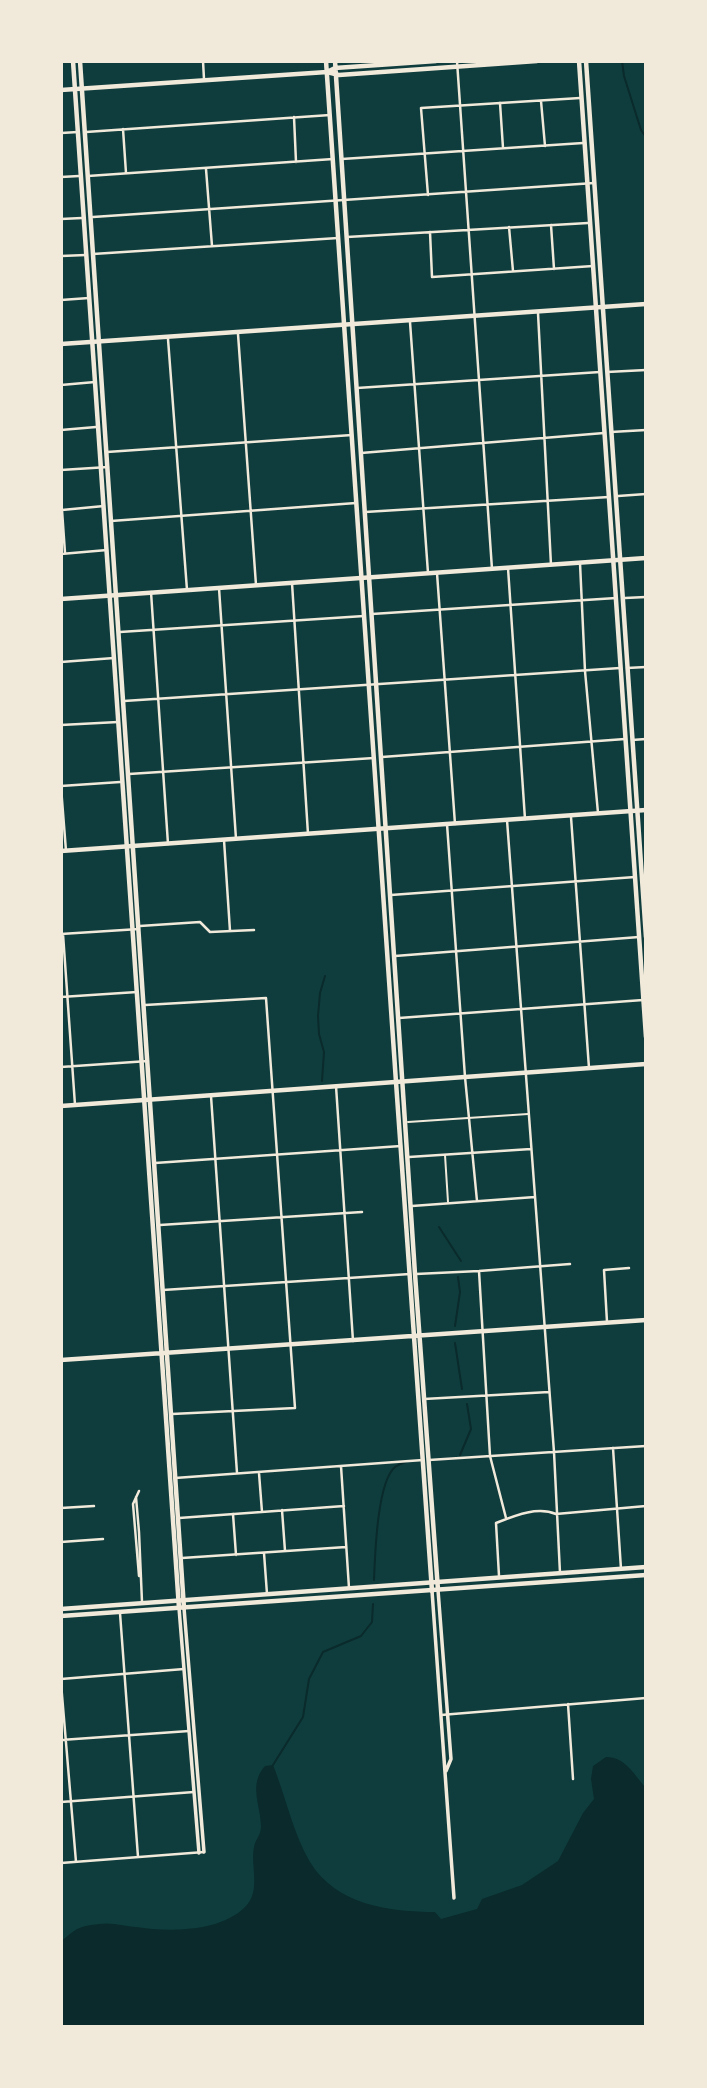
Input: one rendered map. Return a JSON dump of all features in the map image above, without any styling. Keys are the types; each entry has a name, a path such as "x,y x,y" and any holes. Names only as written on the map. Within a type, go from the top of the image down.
{"main road":[{"path":"74,61 85,132 86,255 118,722 148,1061 148,1099 181,1600"},
{"path":"80,61 78,132 85,176"},
{"path":"327,61 396,1082 409,1206"},
{"path":"335,61 408,1157 412,1274 435,1590"},
{"path":"327,72 335,68 436,61"},
{"path":"61,90 537,61"},
{"path":"579,61 646,1037"},
{"path":"586,61 646,937"},
{"path":"87,217 93,254 129,774 130,847"},
{"path":"61,344 646,304"},
{"path":"61,599 646,558"},
{"path":"64,851 646,810"},
{"path":"137,928 141,1061 155,1163 164,1354 172,1414 181,1608"},
{"path":"61,1106 646,1064"},
{"path":"61,1360 646,1320"},
{"path":"417,1336 424,1399 425,1460"},
{"path":"61,1609 646,1567"},
{"path":"61,1616 646,1575"}],"street":[{"path":"203,61 204,80"},
{"path":"457,64 492,569"},
{"path":"428,194 421,108 581,98"},
{"path":"541,100 545,146"},
{"path":"500,103 503,149"},
{"path":"85,132 330,115"},
{"path":"295,117 296,162"},
{"path":"123,129 126,173"},
{"path":"61,133 78,132"},
{"path":"342,159 584,143"},
{"path":"61,177 333,159"},
{"path":"206,168 212,246"},
{"path":"61,219 594,183"},
{"path":"347,237 590,223"},
{"path":"551,225 554,269"},
{"path":"509,228 513,271"},
{"path":"430,232 432,277 593,266"},
{"path":"93,254 339,238"},
{"path":"61,256 86,255"},
{"path":"61,300 90,298"},
{"path":"538,311 551,565"},
{"path":"410,320 428,573"},
{"path":"238,332 256,585"},
{"path":"168,337 187,590"},
{"path":"607,372 646,370"},
{"path":"357,388 600,372"},
{"path":"61,385 95,382"},
{"path":"61,430 98,427"},
{"path":"611,432 646,430"},
{"path":"361,453 604,433"},
{"path":"107,452 352,435"},
{"path":"61,470 108,467"},
{"path":"615,496 646,494"},
{"path":"365,512 609,497"},
{"path":"111,521 356,503"},
{"path":"104,506 61,510 63,554 107,551"},
{"path":"580,563 585,671 598,813"},
{"path":"508,568 525,819"},
{"path":"437,573 454,824"},
{"path":"292,583 308,834"},
{"path":"219,588 236,839"},
{"path":"152,593 168,844"},
{"path":"622,598 646,597"},
{"path":"372,614 616,598"},
{"path":"113,633 364,616"},
{"path":"61,662 114,659"},
{"path":"627,668 646,667"},
{"path":"124,701 620,668"},
{"path":"61,725 118,722"},
{"path":"382,757 625,739"},
{"path":"632,740 646,739"},
{"path":"129,774 374,758"},
{"path":"64,851 61,787 124,782"},
{"path":"571,816 589,1068"},
{"path":"507,820 554,1452 560,1573"},
{"path":"447,824 477,1201"},
{"path":"224,840 230,931"},
{"path":"391,895 635,877"},
{"path":"75,1105 62,934 200,922 210,932 254,930"},
{"path":"395,956 639,937"},
{"path":"61,997 137,992"},
{"path":"138,1006 266,998 295,1408 172,1414"},
{"path":"399,1018 643,1000"},
{"path":"61,1067 148,1061"},
{"path":"336,1086 353,1341"},
{"path":"211,1095 237,1473"},
{"path":"405,1122 529,1114"},
{"path":"155,1163 401,1146"},
{"path":"408,1157 531,1149"},
{"path":"445,1155 448,1203"},
{"path":"409,1206 535,1197"},
{"path":"159,1226 362,1212"},
{"path":"163,1290 570,1264"},
{"path":"607,1323 604,1270 629,1268"},
{"path":"479,1271 490,1456 506,1518"},
{"path":"424,1399 549,1392"},
{"path":"175,1478 646,1446"},
{"path":"612,1448 621,1569"},
{"path":"341,1466 349,1588"},
{"path":"259,1472 262,1512"},
{"path":"139,1491 136,1497 142,1603"},
{"path":"61,1508 94,1506"},
{"path":"177,1518 344,1506"},
{"path":"500,1578 496,1522 529,1512 547,1511 556,1514 646,1506"},
{"path":"282,1510 285,1551"},
{"path":"233,1514 236,1555"},
{"path":"61,1542 103,1539"},
{"path":"180,1558 346,1547"},
{"path":"264,1553 267,1594"},
{"path":"435,1590 451,1759 445,1773"},
{"path":"435,1590 454,1898"},
{"path":"181,1608 199,1853"},
{"path":"181,1608 199,1853"},
{"path":"120,1612 138,1857"},
{"path":"76,1862 63,1740 61,1681 184,1669"},
{"path":"441,1715 646,1698"},
{"path":"568,1704 573,1779"},
{"path":"63,1740 189,1731"},
{"path":"61,1802 194,1792"},
{"path":"61,1863 199,1853"}],"water":[{"path":"606,1757 624,1763 646,1788 646,2027 61,2027 61,1941 72,1932 83,1927 104,1924 163,1930 208,1926 234,1916 249,1902 254,1887 254,1847 261,1827 256,1788 257,1780 265,1766 273,1765 299,1840 310,1862 334,1888 365,1903 383,1908 435,1912 441,1919 477,1909 482,1899 522,1885 558,1861 583,1813 594,1799 591,1779 593,1766"}],"waterway":[{"path":"622,61 641,130 646,137"},
{"path":"322,1081 324,1052 318,1016 325,976"},
{"path":"439,1227 461,1261"},
{"path":"455,1326 460,1292 458,1277"},
{"path":"455,1343 462,1389"},
{"path":"460,1455 471,1429 467,1404"},
{"path":"374,1580 378,1520 384,1488 395,1467 406,1462"},
{"path":"273,1765 303,1717 309,1679 323,1652 361,1636 372,1622 373,1604"}]}
